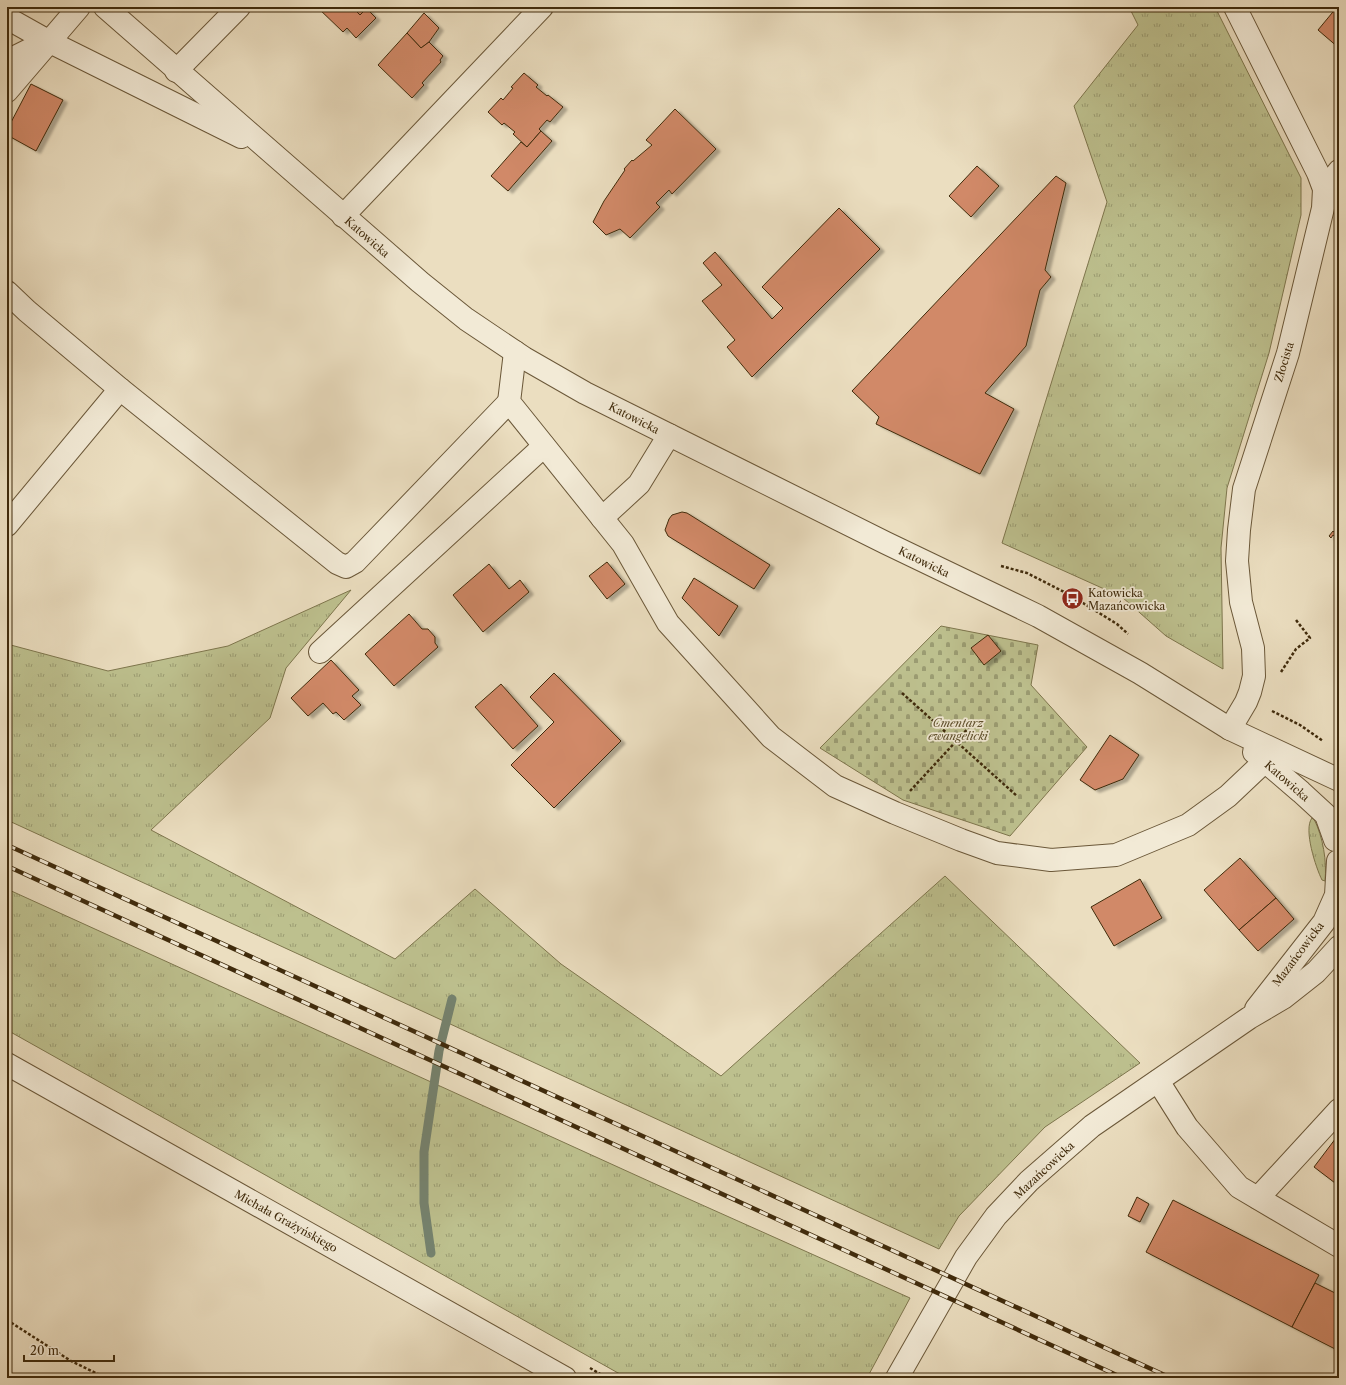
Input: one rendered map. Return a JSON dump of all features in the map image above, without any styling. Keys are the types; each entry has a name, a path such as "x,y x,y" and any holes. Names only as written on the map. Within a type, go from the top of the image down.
{"street":[{"path":"7,91 78,7"},
{"name":"Katowicka","path":"105,7 342,216 420,282 466,319 515,352 586,393 669,435 886,544 1038,616 1140,673 1230,729 1339,780"},
{"path":"176,71 239,7"},
{"path":"342,216 542,7"},
{"name":"Złocista","path":"1230,729 1246,702 1254,676 1253,648 1241,602 1237,561 1244,490 1288,353 1323,208 1324,189 1318,173 1235,7"},
{"path":"7,18 48,41 269,151"},
{"path":"7,61 48,41"},
{"path":"1324,189 1339,171"},
{"path":"7,292 27,311 120,389 337,563 346,567 355,562 509,402 515,352"},
{"path":"7,525 120,389"},
{"path":"509,402 623,544 668,623 771,738 835,786 895,813 997,853 1051,860 1116,855 1188,825 1228,796 1264,762"},
{"path":"602,518 639,484 669,435"},
{"path":"320,652 544,446"},
{"name":"Katowicka","path":"1230,729 1264,762 1301,792 1326,815 1337,832 1338,862"},
{"name":"Mazańcowicka","path":"1249,1018 1324,922 1336,895 1338,862"},
{"name":"Mazańcowicka","path":"897,1378 966,1257 996,1216 1029,1181 1092,1126 1249,1018 1283,998 1316,972 1339,947"},
{"name":"Michała Grażyńskiego","path":"7,1064 566,1378"},
{"path":"1158,1081 1187,1127 1239,1187 1339,1246"},
{"path":"1258,1198 1339,1110"}],"path":[{"path":"997,565 1028,573 1070,595 1117,624 1128,634"},
{"path":"1280,674 1296,649 1310,638 1296,620"},
{"path":"902,694 1017,796"},
{"path":"1246,702 1275,713 1300,725 1324,742"},
{"path":"1275,706 1275,713"},
{"path":"895,813 903,800 974,722"},
{"path":"7,1320 70,1361 106,1378"}],"green space":[{"path":"1129,7 1215,7 1301,178 1301,215 1269,353 1227,488 1221,548 1223,669 1166,636 1122,597 1002,543 1107,202 1074,106 1138,25"},
{"path":"351,590 286,668 270,718 151,830 395,959 475,889 561,964 721,1076 945,876 1140,1063 1045,1127 959,1216 939,1249 7,820 7,644 108,671 228,646"},
{"name":"Cmentarz ewangelicki","path":"941,626 1038,645 1031,685 1087,747 1010,836 903,800 820,748"},
{"path":"1312,818 1314,819 1320,833 1324,849 1325,881 1322,880 1319,874 1311,849 1309,831"},
{"path":"7,889 653,1183 910,1298 867,1378 627,1378 7,1030"}],"building":[{"path":"317,7 352,7 360,15 366,8 376,18 356,38 347,28 343,32"},
{"path":"352,7 368,7 360,15"},
{"path":"1337,7 1339,7 1339,48 1318,30"},
{"path":"424,13 439,28 429,42 421,48 407,33"},
{"path":"407,33 421,48 429,42 443,56 440,60 441,62 422,83 424,85 412,98 378,65"},
{"path":"524,73 538,85 536,87 563,107 550,122 547,120 539,129 541,131 527,147 513,134 515,132 504,123 502,125 488,112 501,98 503,100 513,88 511,87"},
{"path":"31,84 63,100 36,151 7,135 7,130"},
{"path":"675,109 716,149 672,194 669,190 656,203 660,207 630,238 620,229 606,235 593,222 604,201 625,170 624,169 632,160 633,161 652,145 646,140"},
{"path":"541,131 552,141 508,191 491,176 521,142 527,147"},
{"path":"977,166 999,186 971,217 949,196"},
{"path":"1056,176 1066,183 1045,270 1051,277 1040,290 1026,346 985,393 1014,409 980,474 876,424 879,417 852,391"},
{"path":"839,208 880,249 752,377 727,347 735,340 702,301 722,285 703,263 715,252 772,319 783,308 762,287"},
{"path":"682,512 687,513 770,565 754,589 668,536 665,530 669,519 672,515"},
{"path":"1339,529 1339,540 1333,535 1331,538 1329,536 1333,531 1335,533"},
{"path":"607,562 625,584 607,599 589,576"},
{"path":"489,564 509,589 520,580 529,592 483,632 453,595"},
{"path":"694,578 738,606 719,636 682,598"},
{"path":"409,614 422,629 428,629 435,637 435,643 438,647 394,686 365,654"},
{"path":"988,635 1001,651 984,665 971,648"},
{"path":"331,660 359,690 352,696 361,705 344,720 336,712 333,714 323,703 308,716 291,698"},
{"path":"554,673 621,741 554,808 511,765 554,722 530,697"},
{"path":"501,684 538,726 513,749 475,707"},
{"path":"1110,735 1139,755 1123,779 1095,790 1080,780"},
{"path":"1240,858 1276,898 1239,930 1204,890"},
{"path":"1140,879 1162,918 1114,946 1091,907"},
{"path":"1276,898 1294,919 1258,951 1239,930"},
{"path":"1339,1134 1339,1186 1314,1167"},
{"path":"1137,1197 1149,1204 1140,1222 1128,1216"},
{"path":"1173,1200 1319,1275 1292,1327 1146,1252"},
{"path":"1315,1283 1339,1295 1339,1351 1292,1327"}],"waterway":[{"path":"431,1253 424,1203 424,1152 439,1051 452,999"}],"railway":[{"path":"7,845 1171,1378"},
{"path":"7,866 1123,1378"}],"place":[{"name":"Katowicka Mazańcowicka","path":"1072,599"}]}
